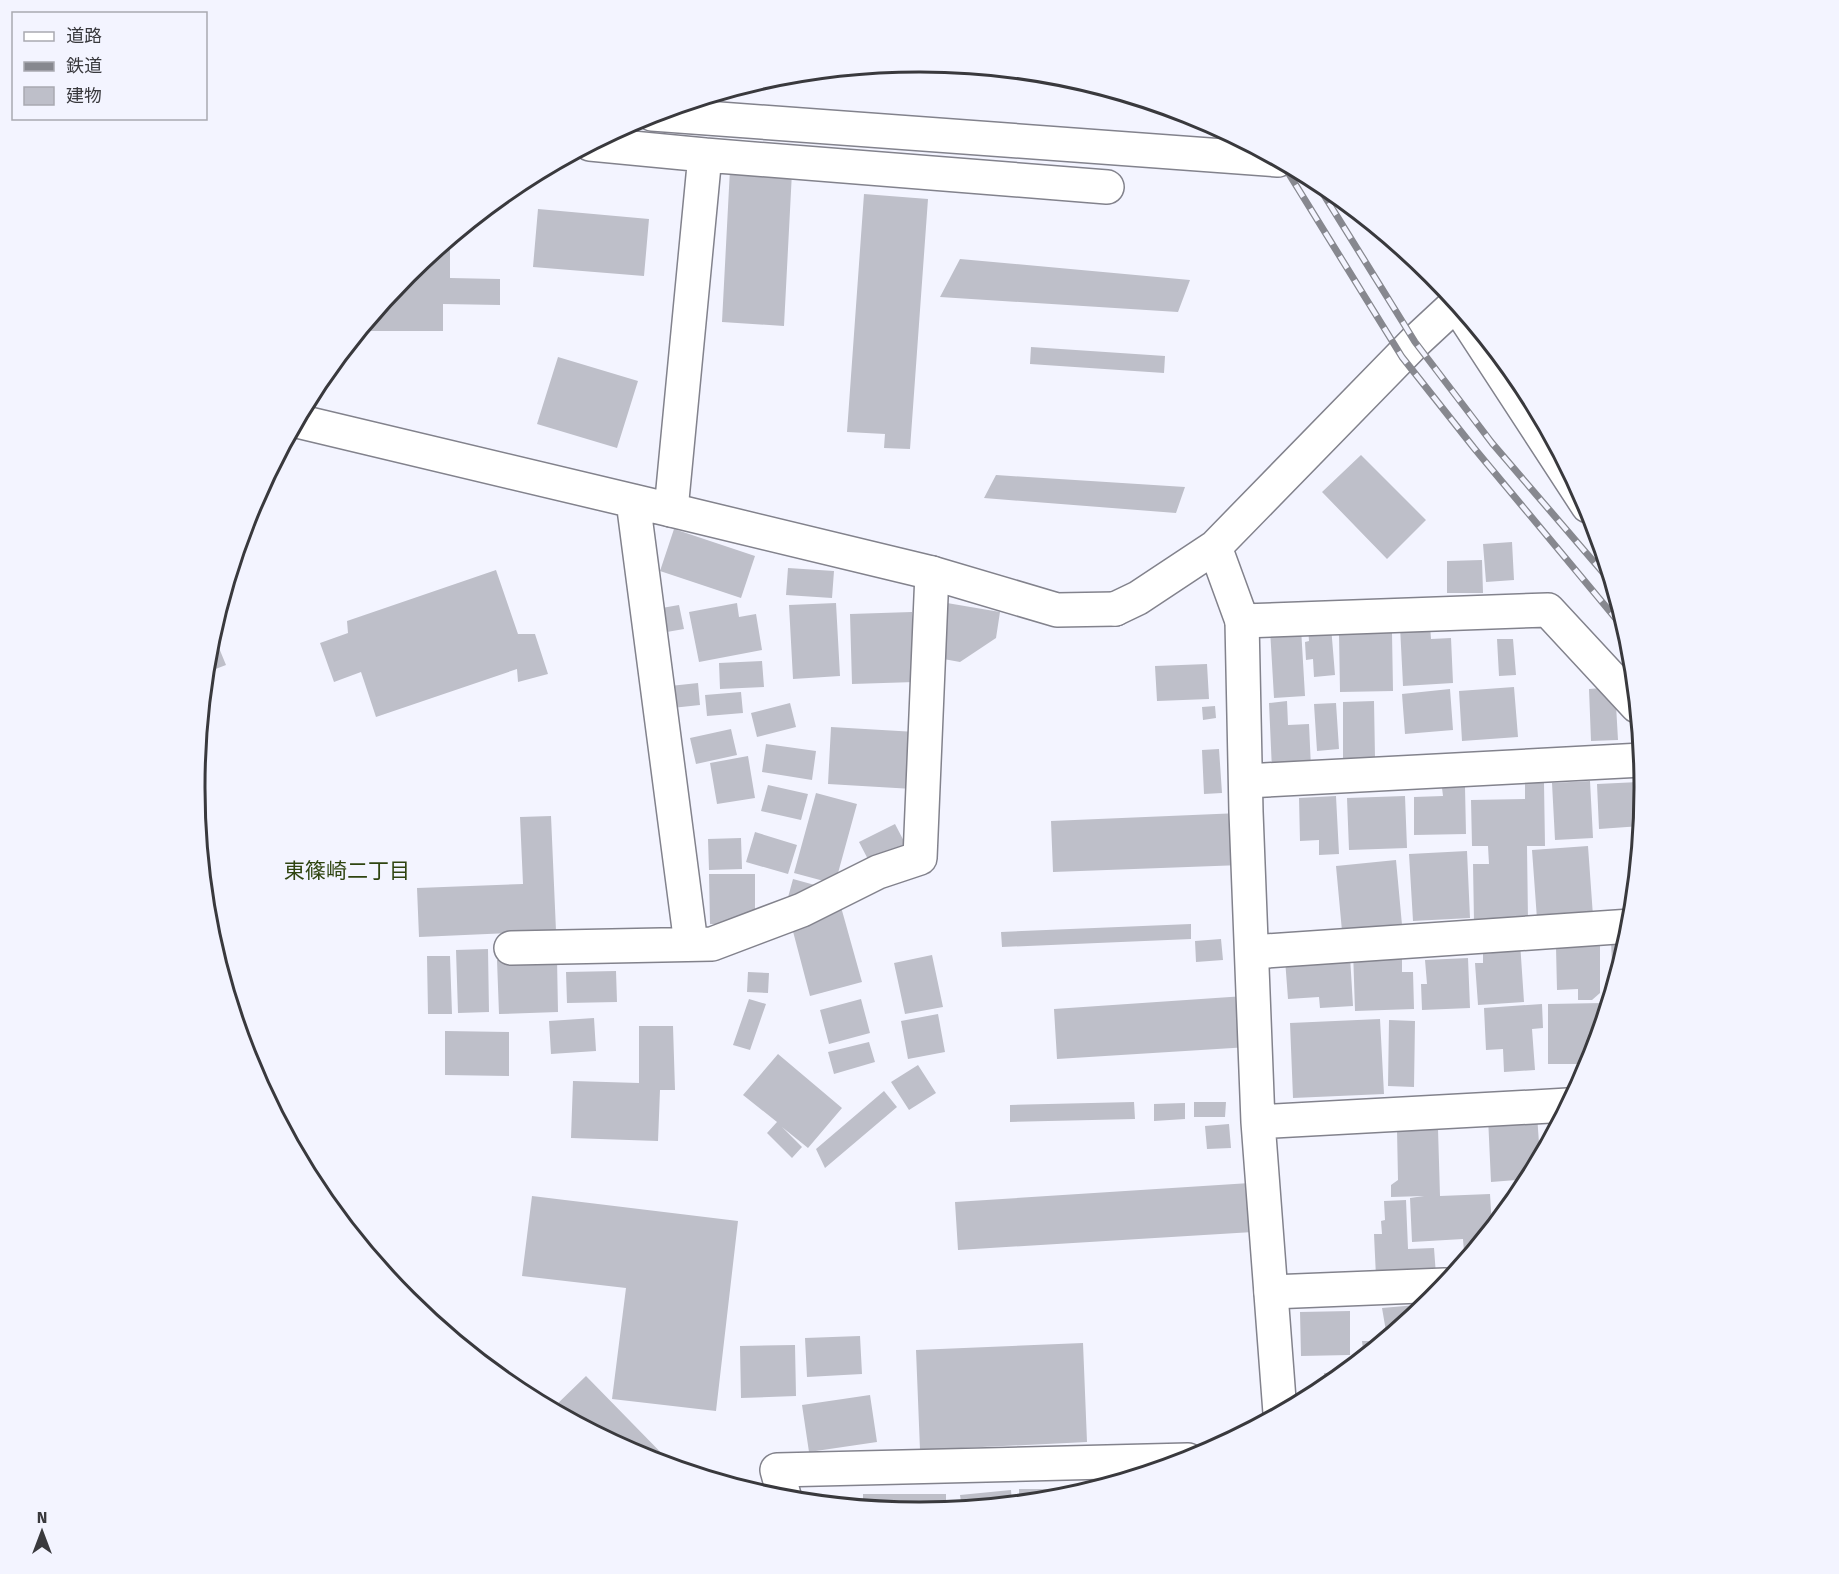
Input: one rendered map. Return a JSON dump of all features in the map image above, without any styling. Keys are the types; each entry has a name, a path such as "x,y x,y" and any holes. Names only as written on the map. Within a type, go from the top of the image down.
{"street":[{"path":"674,116 1260,159"},
{"path":"604,145 1107,188"},
{"path":"671,510 705,155"},
{"path":"304,423 932,573 1057,610 1115,609 1138,598 1215,547 1450,309"},
{"path":"1497,366 1541,434"},
{"path":"633,501 691,944"},
{"path":"1215,547 1242,621 1258,1122 1279,1405"},
{"path":"511,948 712,944 802,910 878,872 920,858 932,573"},
{"path":"1242,621 1548,610 1628,697"},
{"path":"1246,781 1633,760"},
{"path":"1252,952 1621,927"},
{"path":"1258,1122 1560,1105"},
{"path":"1271,1292 1432,1286"},
{"path":"782,1488 777,1470 1158,1461"}],"building":[{"path":"730,169 792,172 784,326 722,322"},
{"path":"864,194 928,199 910,449 884,448 885,434 847,432"},
{"path":"538,209 649,219 644,276 533,267"},
{"path":"450,247 450,278 500,279 500,305 443,304 443,331 370,331 414,281"},
{"path":"960,259 1190,280 1178,312 940,297"},
{"path":"1031,347 1165,356 1164,373 1030,364"},
{"path":"558,357 638,381 617,448 537,424"},
{"path":"1361,455 1426,520 1387,559 1322,492"},
{"path":"996,475 1185,487 1176,513 984,498"},
{"path":"674,529 755,556 741,598 660,571"},
{"path":"1512,542 1514,580 1486,582 1483,544"},
{"path":"1482,560 1483,593 1447,593 1447,561"},
{"path":"788,568 834,571 832,598 786,595"},
{"path":"496,570 518,634 535,634 548,674 518,682 517,669 376,717 361,672 334,682 320,643 348,633 347,621"},
{"path":"737,603 739,617 756,614 762,650 699,662 689,612"},
{"path":"836,603 840,676 793,679 789,605"},
{"path":"947,603 1000,612 996,638 960,662 938,658"},
{"path":"679,605 684,629 661,633 656,609"},
{"path":"912,612 915,682 852,684 850,614"},
{"path":"1430,625 1431,639 1451,638 1453,683 1403,686 1400,626"},
{"path":"1331,626 1335,675 1314,677 1313,659 1306,660 1305,642 1309,641 1308,627"},
{"path":"1301,628 1305,696 1274,698 1270,629"},
{"path":"1392,633 1393,691 1340,692 1339,634"},
{"path":"1497,639 1513,639 1516,675 1499,676"},
{"path":"218,646 226,665 215,669"},
{"path":"762,661 764,687 720,689 719,663"},
{"path":"1207,664 1209,699 1157,701 1155,666"},
{"path":"698,683 700,705 672,708 670,686"},
{"path":"1514,687 1518,737 1462,741 1459,691"},
{"path":"1615,687 1618,740 1591,741 1589,689"},
{"path":"1450,689 1453,730 1405,734 1402,694"},
{"path":"741,692 743,713 707,716 705,695"},
{"path":"1287,701 1288,725 1309,724 1311,768 1272,770 1269,703"},
{"path":"1374,701 1375,758 1343,759 1343,702"},
{"path":"790,703 796,727 757,737 751,713"},
{"path":"1336,703 1339,749 1317,751 1314,704"},
{"path":"1215,706 1216,718 1203,720 1202,707"},
{"path":"831,727 916,732 913,789 828,784"},
{"path":"731,729 737,755 696,764 690,738"},
{"path":"766,744 816,751 812,780 762,772"},
{"path":"1219,749 1222,793 1204,794 1202,750"},
{"path":"748,756 755,798 717,804 710,763"},
{"path":"1590,781 1593,838 1555,840 1552,783"},
{"path":"1634,782 1633,827 1599,829 1597,784"},
{"path":"1525,783 1544,783 1545,846 1527,846 1528,921 1474,922 1473,864 1489,864 1488,846 1472,846 1471,800 1525,799"},
{"path":"768,785 808,794 801,820 761,811"},
{"path":"1465,787 1466,834 1414,835 1414,797 1443,796 1442,788"},
{"path":"816,793 857,804 835,884 794,873"},
{"path":"1336,796 1339,854 1319,855 1319,840 1300,841 1299,798"},
{"path":"1405,796 1407,848 1349,850 1347,798"},
{"path":"1240,813 1242,865 1053,872 1051,821"},
{"path":"551,816 556,931 419,937 417,888 523,884 520,817"},
{"path":"895,824 907,847 871,865 859,842"},
{"path":"755,832 797,845 788,874 746,862"},
{"path":"741,838 742,869 709,870 708,839"},
{"path":"1588,846 1593,916 1537,919 1532,850"},
{"path":"1467,851 1470,918 1413,921 1409,854"},
{"path":"1396,860 1402,925 1342,931 1336,866"},
{"path":"709,874 755,874 755,924 710,924"},
{"path":"793,879 822,887 787,901"},
{"path":"841,907 862,982 810,996 790,920"},
{"path":"1191,924 1191,939 1002,947 1001,932"},
{"path":"1221,939 1223,960 1196,962 1195,941"},
{"path":"1611,941 1618,941 1612,964"},
{"path":"1520,942 1524,1002 1478,1005 1475,963 1483,963 1483,954 1492,953 1491,944"},
{"path":"1600,946 1600,993 1592,1000 1578,1000 1578,989 1557,990 1556,947"},
{"path":"488,949 489,1012 458,1013 456,950"},
{"path":"1402,949 1402,972 1413,972 1414,1009 1355,1011 1353,950"},
{"path":"932,955 943,1007 905,1014 894,963"},
{"path":"427,956 450,956 452,1014 428,1014"},
{"path":"1350,956 1353,1006 1320,1008 1319,997 1288,999 1285,959"},
{"path":"557,958 558,1012 499,1014 497,960"},
{"path":"1468,958 1470,1008 1422,1010 1421,984 1427,984 1425,960"},
{"path":"616,971 617,1002 567,1003 566,972"},
{"path":"748,972 769,973 768,993 747,992"},
{"path":"1245,996 1249,1047 1057,1059 1054,1009"},
{"path":"749,999 766,1004 750,1050 733,1045"},
{"path":"861,999 870,1033 829,1044 820,1010"},
{"path":"1601,1003 1579,1064 1548,1064 1548,1004"},
{"path":"1542,1004 1543,1028 1532,1029 1535,1070 1504,1072 1503,1049 1486,1050 1484,1008"},
{"path":"938,1014 945,1052 908,1059 901,1021"},
{"path":"594,1018 596,1051 551,1054 549,1021"},
{"path":"1380,1019 1384,1094 1293,1098 1290,1023"},
{"path":"1389,1020 1415,1021 1414,1087 1388,1086"},
{"path":"639,1026 673,1026 675,1090 660,1090 658,1141 571,1138 573,1081 639,1083"},
{"path":"445,1031 509,1032 509,1076 445,1075"},
{"path":"869,1042 875,1062 834,1074 828,1052"},
{"path":"778,1054 842,1108 808,1148 782,1127 802,1147 792,1158 767,1133 777,1122 743,1095"},
{"path":"918,1065 936,1093 909,1110 891,1082"},
{"path":"884,1091 897,1107 825,1168 816,1149"},
{"path":"1134,1102 1135,1119 1010,1122 1010,1105"},
{"path":"1194,1102 1226,1102 1225,1117 1194,1117"},
{"path":"1185,1103 1185,1119 1154,1121 1154,1104"},
{"path":"1537,1115 1540,1143 1517,1180 1491,1182 1488,1117"},
{"path":"1229,1124 1231,1148 1207,1149 1205,1126"},
{"path":"1397,1129 1438,1129 1440,1196 1490,1194 1491,1216 1464,1250 1463,1239 1412,1242 1410,1198 1424,1196 1391,1197 1391,1185 1398,1180"},
{"path":"1250,1183 1253,1232 958,1250 955,1202"},
{"path":"532,1196 738,1221 716,1411 612,1399 626,1288 522,1276"},
{"path":"1406,1200 1408,1249 1434,1248 1436,1275 1376,1277 1374,1234 1382,1234 1381,1221 1385,1220 1384,1201"},
{"path":"1412,1305 1386,1329 1382,1308"},
{"path":"1350,1311 1350,1355 1301,1356 1300,1312"},
{"path":"860,1336 862,1374 807,1377 805,1338"},
{"path":"1362,1341 1371,1341 1363,1348"},
{"path":"1083,1343 1087,1442 920,1450 916,1350"},
{"path":"795,1345 796,1396 741,1398 740,1346"},
{"path":"586,1376 662,1454 603,1428 558,1403"},
{"path":"870,1395 877,1442 809,1452 802,1405"},
{"path":"1019,1489 1053,1489 1019,1495"},
{"path":"1011,1490 1011,1496 961,1500 960,1495"},
{"path":"863,1494 946,1494 946,1501 863,1499"}],"railway":[{"path":"1290,176 1402,357 1474,448 1613,615"},
{"path":"1326,199 1415,342 1492,443 1601,570"}],"district":[{"name":"東篠崎二丁目","path":"347,871"}]}
